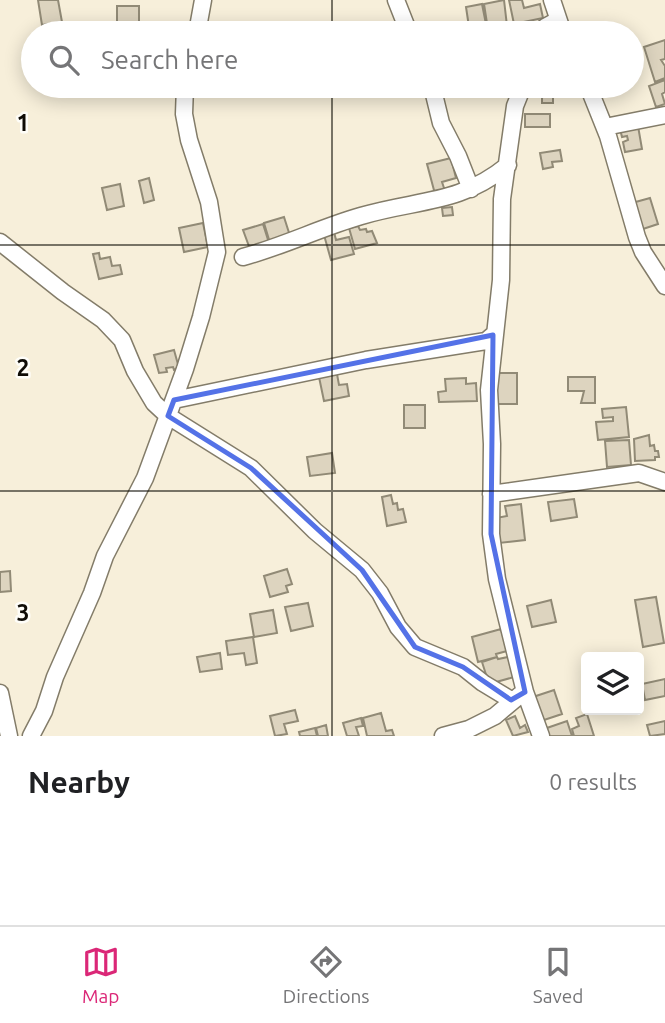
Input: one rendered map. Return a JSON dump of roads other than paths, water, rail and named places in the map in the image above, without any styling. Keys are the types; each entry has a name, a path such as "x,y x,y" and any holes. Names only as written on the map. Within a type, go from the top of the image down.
{"street":[{"path":"199,21 203,0"},
{"path":"396,0 404,21"},
{"path":"552,0 558,21"},
{"path":"31,736 44,711 55,677 106,556 145,478 201,317 217,252 209,202 189,140 184,114 185,98"},
{"path":"435,98 441,123 471,189"},
{"path":"518,98 502,199 501,279 489,390 492,444 491,534 518,696 541,736"},
{"path":"593,98 637,237 657,260 665,286"},
{"path":"604,127 665,115"},
{"path":"243,257 359,216 443,200 489,181 508,165"},
{"path":"0,242 103,320 122,340 135,371 154,403 171,408 251,468 315,531 362,570 380,593 398,627 415,647 463,667 483,684 518,696"},
{"path":"171,408 366,360 486,341 494,335"},
{"path":"491,494 639,473 665,482"},
{"path":"0,693 9,736"},
{"path":"443,736 468,729 495,716 518,696"}]}
